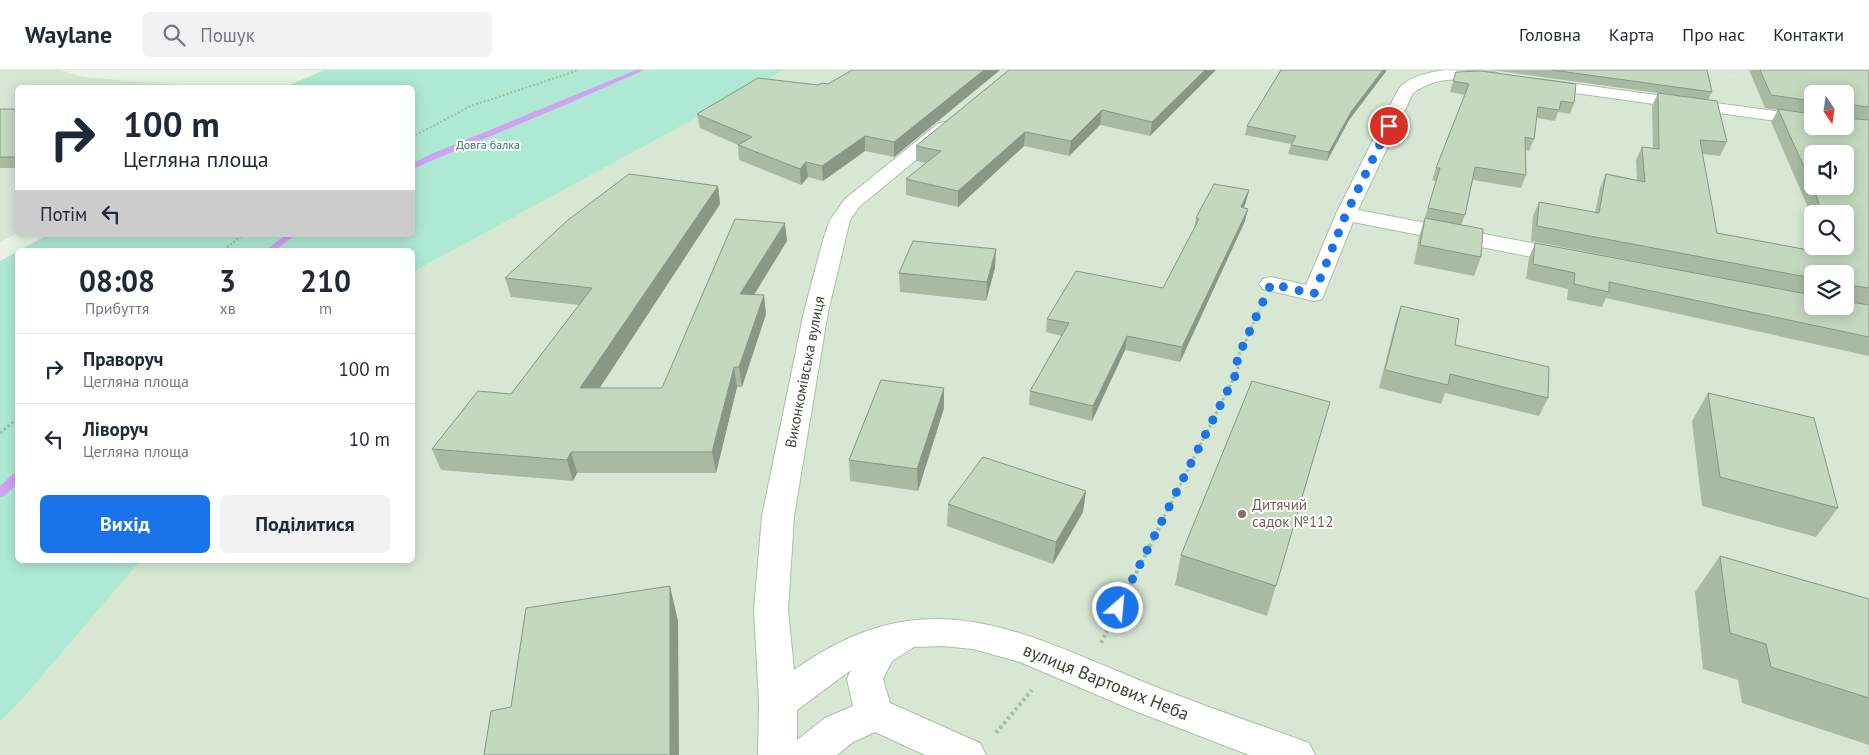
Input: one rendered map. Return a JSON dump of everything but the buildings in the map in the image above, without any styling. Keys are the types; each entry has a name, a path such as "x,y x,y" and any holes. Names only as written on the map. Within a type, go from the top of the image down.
{"street":[{"path":"1271,284 1314,294 1346,214 1406,90 1414,82 1429,73 1477,75 1507,80"},
{"path":"1526,82 1804,120"},
{"name":"Виконкомівська вулиця","path":"778,755 778,703 771,610 778,516 816,312 840,220 852,203 898,163 963,112"},
{"path":"1346,214 1589,261"},
{"name":"вулиця Вартових Неба","path":"778,703 827,665 868,644 912,633 958,632 1004,642 1056,661 1144,698 1296,755"},
{"name":"вулиця Вартових Неба","path":"875,714 865,679 878,651 912,633"},
{"path":"808,755 839,730 875,714 978,748"}],"path":[{"path":"415,135 471,106 579,70"},
{"path":"226,248 240,237"},
{"path":"978,748 1056,661 1101,642 1238,370 1237,359 1271,284"},
{"path":"0,433 15,420"}],"shaded area":[{"path":"0,70 60,70 83,77 179,85 15,85 15,234 0,242"},
{"path":"784,70 1650,70 1677,74 1869,79 1869,755 0,755 0,722 18,704 138,563 415,563 415,271"},
{"path":"1650,70 1869,70 1869,79 1677,74"}],"green space":[{"name":"Довга балка","path":"324,70 784,70 415,271 415,248 24,248 43,237 415,237 415,85 290,85"},
{"path":"15,253 15,563 138,563 18,704 0,722 0,261"}],"waterway":[{"path":"415,166 641,70"},
{"path":"273,248 288,237"},
{"path":"0,493 15,479"}],"place":[{"name":"Дитячий садок №112","path":"1242,514"}],"route":[{"path":"1118,608 1238,370 1237,359 1271,284 1314,294 1346,214 1389,126"}]}
